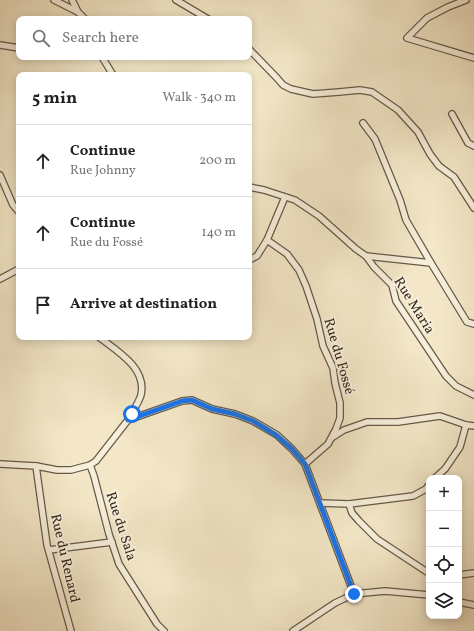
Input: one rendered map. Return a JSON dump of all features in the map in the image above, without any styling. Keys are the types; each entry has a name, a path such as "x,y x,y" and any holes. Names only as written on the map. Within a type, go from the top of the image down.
{"street":[{"path":"54,0 78,12 82,16"},
{"path":"72,0 78,12"},
{"path":"176,0 203,16"},
{"path":"466,0 427,18 407,38 474,58"},
{"path":"0,45 16,48"},
{"path":"252,52 283,86 313,94 360,90 372,92 398,110 418,132 430,154 439,166 454,177 474,208"},
{"path":"104,60 111,72"},
{"path":"452,114 468,142 474,146"},
{"path":"363,124 375,139 400,200 406,220 467,322 474,324"},
{"path":"0,175 16,208"},
{"name":"Rue Maria","path":"252,188 295,200 319,216 366,256 374,267 392,285 396,301 446,376 456,386 474,395"},
{"path":"252,258 256,256 267,240 285,197"},
{"name":"Rue du Fossé","path":"267,240 287,254 299,270 317,319 323,346 333,368 340,403 340,418 331,439 328,444 305,464"},
{"path":"366,256 431,263"},
{"path":"0,279 16,271"},
{"path":"0,464 71,470 90,465 96,461 128,420 141,396 141,386 138,373 127,358 103,340"},
{"path":"128,420 182,401 192,400 212,409 235,414 253,421 276,435 292,449 305,464 354,594"},
{"path":"331,439 344,430 367,422 398,422 440,416 466,425 474,426"},
{"path":"438,475 460,447 466,425"},
{"name":"Rue du Sala","path":"90,465 119,564 157,624 164,631"},
{"name":"Rue du Renard","path":"36,466 49,550 71,631"},
{"path":"320,503 350,504 413,496 426,489"},
{"path":"350,504 352,512 377,539 426,571"},
{"path":"49,550 112,542"},
{"path":"462,575 474,574"},
{"path":"293,631 335,603 354,594 385,591 426,595"},
{"path":"462,603 474,605"}],"route":[{"path":"132,414 128,420 182,401 192,400 212,409 235,414 253,421 276,435 292,449 305,464 354,594"}]}
